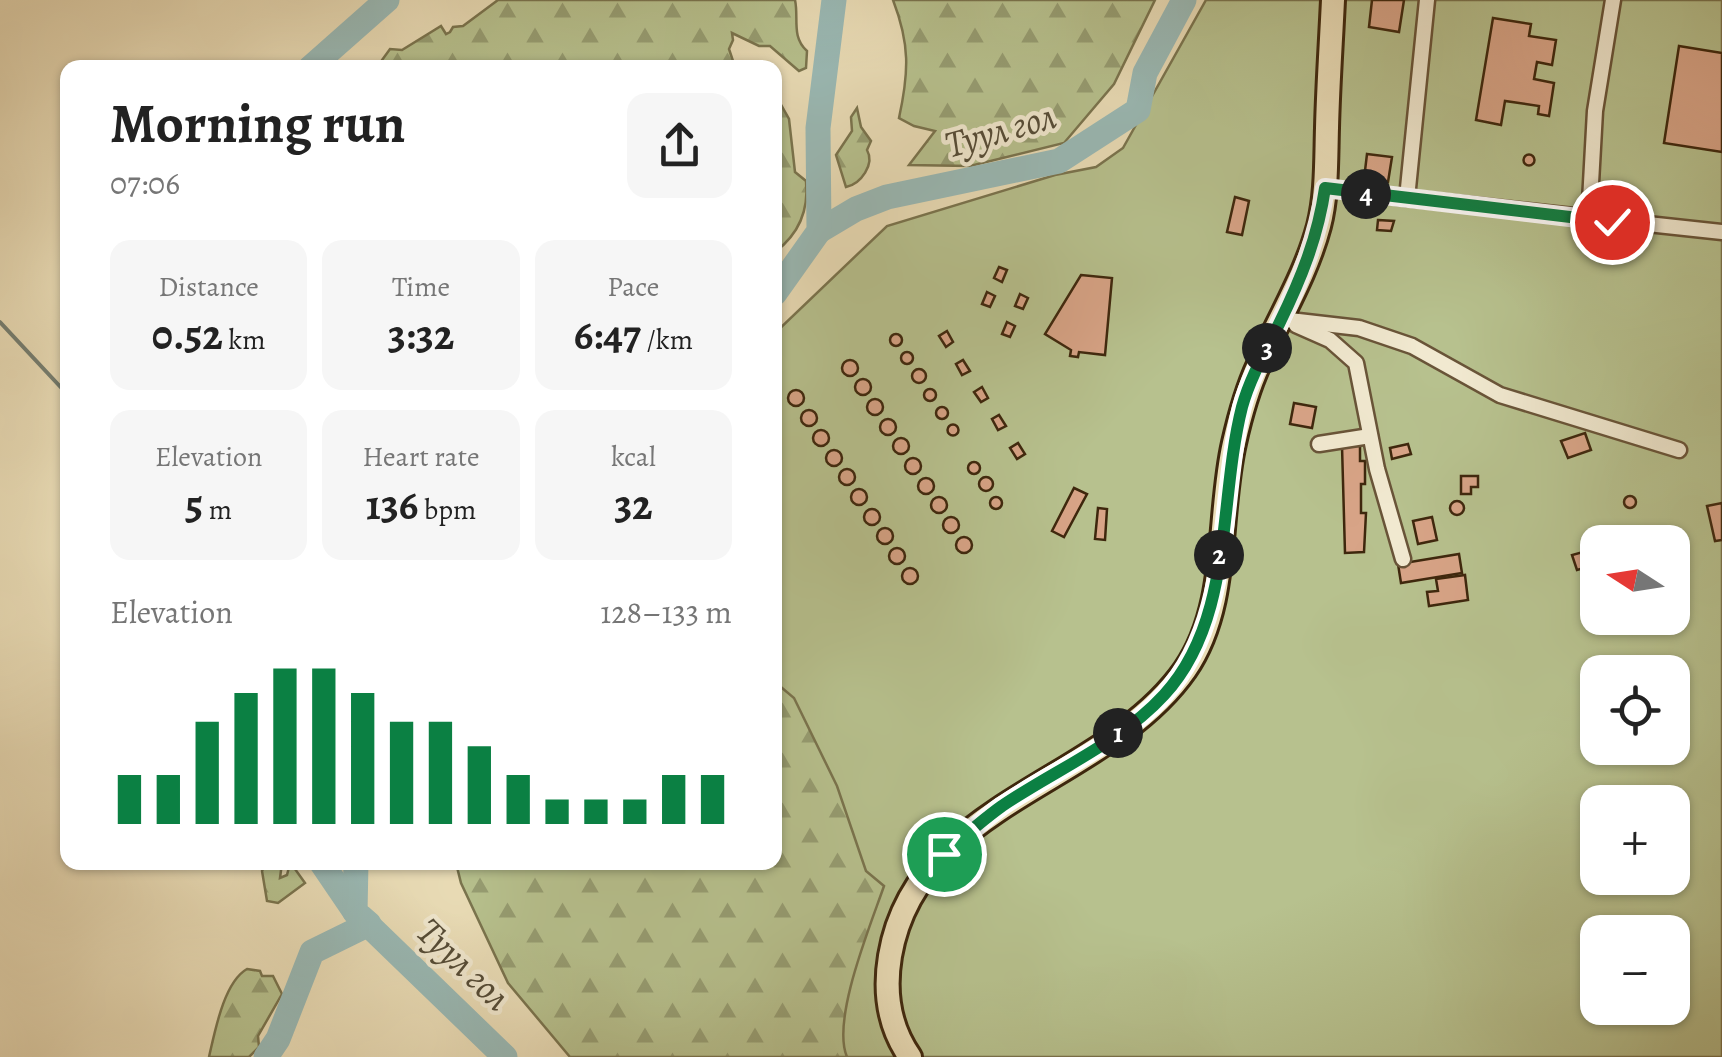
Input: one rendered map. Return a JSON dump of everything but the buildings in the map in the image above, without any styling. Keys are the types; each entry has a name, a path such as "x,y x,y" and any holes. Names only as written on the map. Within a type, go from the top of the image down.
{"main road":[{"path":"910,1057 900,1043 890,1013 886,978 908,898 925,874 972,829 1096,749 1148,710 1186,668 1202,638 1213,604 1232,450 1244,402 1320,224 1333,0"}],"street":[{"path":"1407,198 1427,0"},
{"path":"1589,220 1595,111 1613,0"},
{"path":"1325,188 1722,232"},
{"path":"1281,320 1330,340 1356,363 1370,436 1403,559"},
{"path":"1281,320 1359,328 1412,346 1500,395 1679,450"},
{"path":"1319,444 1370,436"}],"green space":[{"path":"498,0 795,0 797,33 807,51 806,68 799,71 770,46 759,46 732,33 729,49 733,60 382,60 390,49 402,50 441,26 446,34 453,27 463,26"},
{"path":"893,0 1155,0 1114,84 1064,143 970,166 909,165 935,131 899,118 906,58"},
{"path":"1206,0 1722,0 1722,1057 597,1057 768,870 782,870 782,326 887,226 1055,175 1096,167 1123,148"},
{"path":"782,106 789,119 795,172 806,181 807,192 801,221 782,245"},
{"path":"857,108 861,127 871,141 867,150 869,161 861,178 846,187 836,155 852,131 851,117"},
{"path":"782,688 794,698 837,786 866,871 884,886 848,997 843,1041 847,1057 570,1057 508,983 458,870 782,870"},
{"path":"281,870 280,878 288,870 296,870 305,883 278,903 267,901 262,871"},
{"path":"247,969 273,976 282,994 258,1036 259,1047 249,1057 209,1057 226,996"}],"waterway":[{"name":"Туул гол","path":"319,60 387,0"},
{"name":"Туул гол","path":"782,283 819,231 818,128 834,0"},
{"name":"Туул гол","path":"819,231 856,209 887,197 1059,161 1138,110 1145,73 1184,0"},
{"path":"0,322 60,386"},
{"name":"Туул гол","path":"326,870 355,912 505,1057"},
{"name":"Туул гол","path":"355,912 356,870"},
{"name":"Туул гол","path":"266,1057 278,1039 312,952 369,924 361,917"}],"route":[{"path":"944,854 1003,806 1096,749 1148,710 1186,668 1202,638 1213,604 1232,450 1244,402 1306,263 1320,224 1325,188 1612,222"}]}
